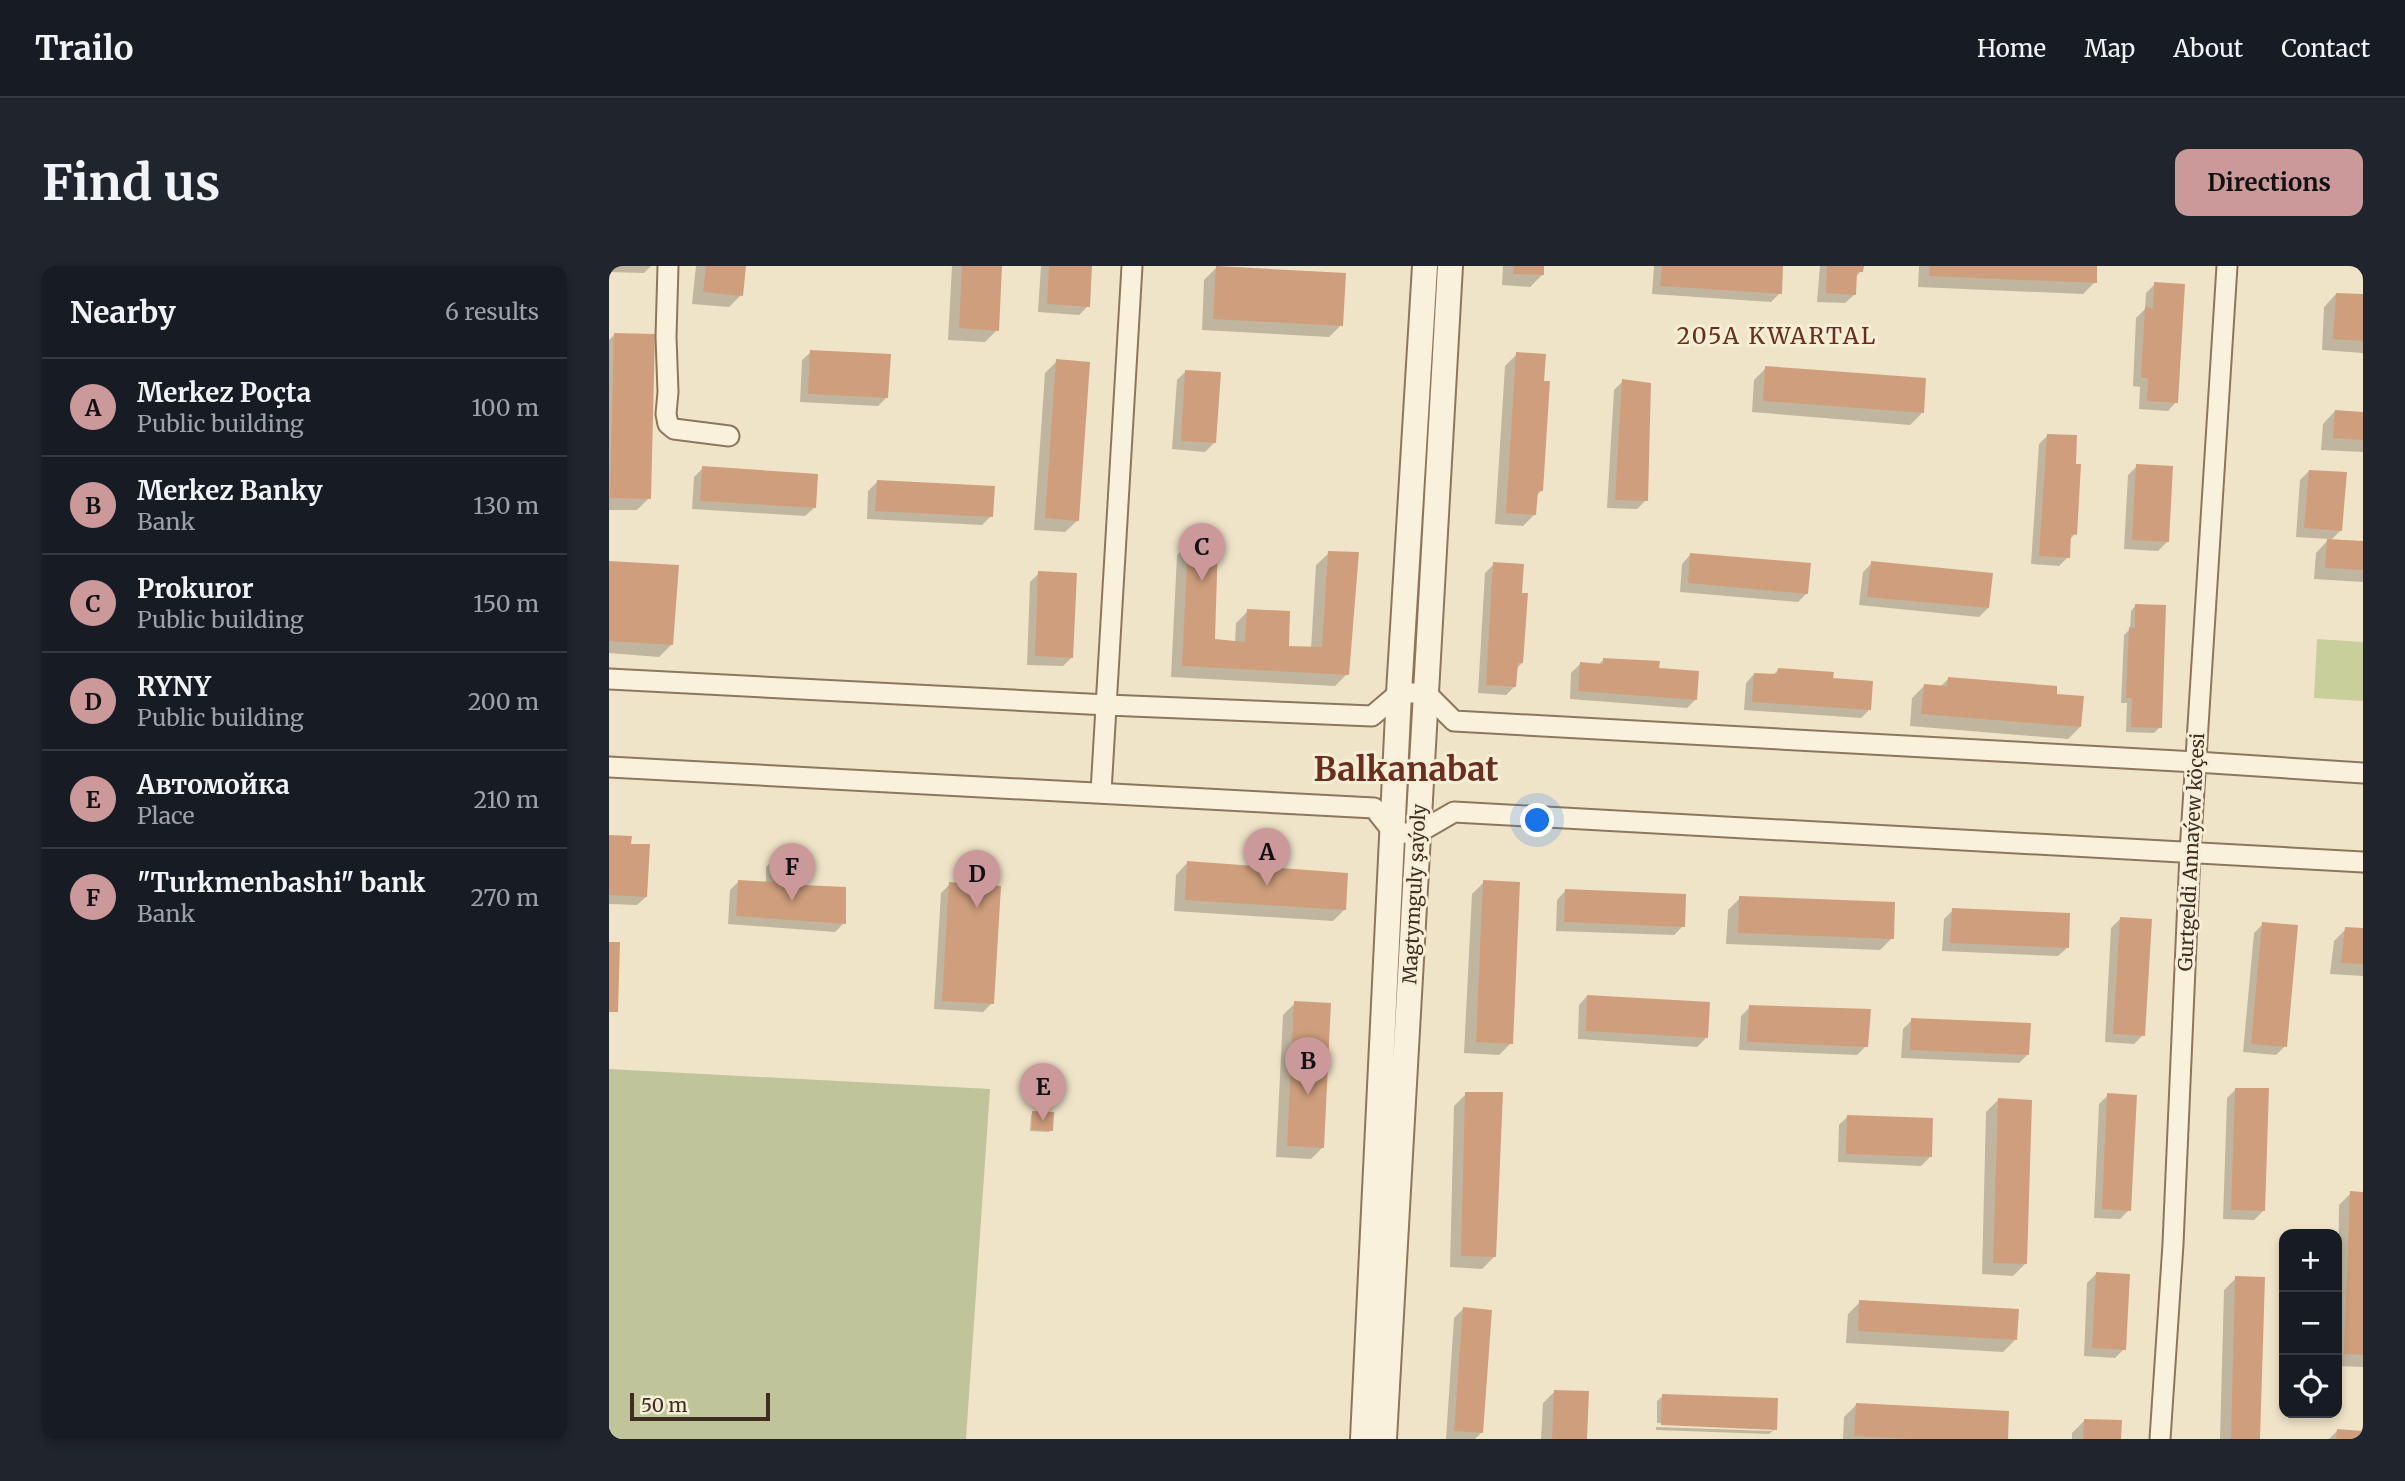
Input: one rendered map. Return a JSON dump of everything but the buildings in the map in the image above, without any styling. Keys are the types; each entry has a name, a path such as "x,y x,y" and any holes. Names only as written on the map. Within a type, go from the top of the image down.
{"street":[{"path":"668,266 668,424 674,429 729,436"},
{"path":"1101,792 1132,266"},
{"name":"Magtymguly şaýoly","path":"1384,1439 1405,833 1399,692 1425,266"},
{"name":"Magtymguly şaýoly","path":"1363,1439 1405,833 1426,693 1450,266"},
{"name":"Gurtgeldi Annaýew köçesi","path":"2160,1439 2173,1244 2190,852 2227,266"},
{"path":"609,679 1372,716 1399,692 1426,693 1454,721 2363,773"},
{"path":"609,767 1374,808 1405,833 1454,812 2363,862"}],"green space":[{"path":"2317,639 2363,642 2363,701 2314,698"},
{"path":"609,1069 990,1089 966,1439 609,1439"}],"place":[{"name":"Prokuror","path":"1202,581"},
{"name":"Merkez Poçta","path":"1267,886"},
{"name":"\"Turkmenbashi\" bank","path":"792,901"},
{"name":"RYNY","path":"977,908"},
{"name":"Merkez Banky","path":"1308,1095"},
{"name":"Автомойка","path":"1043,1121"}],"district":[{"name":"205A KWARTAL","path":"1777,335"},
{"name":"Balkanabat","path":"1406,769"}]}
